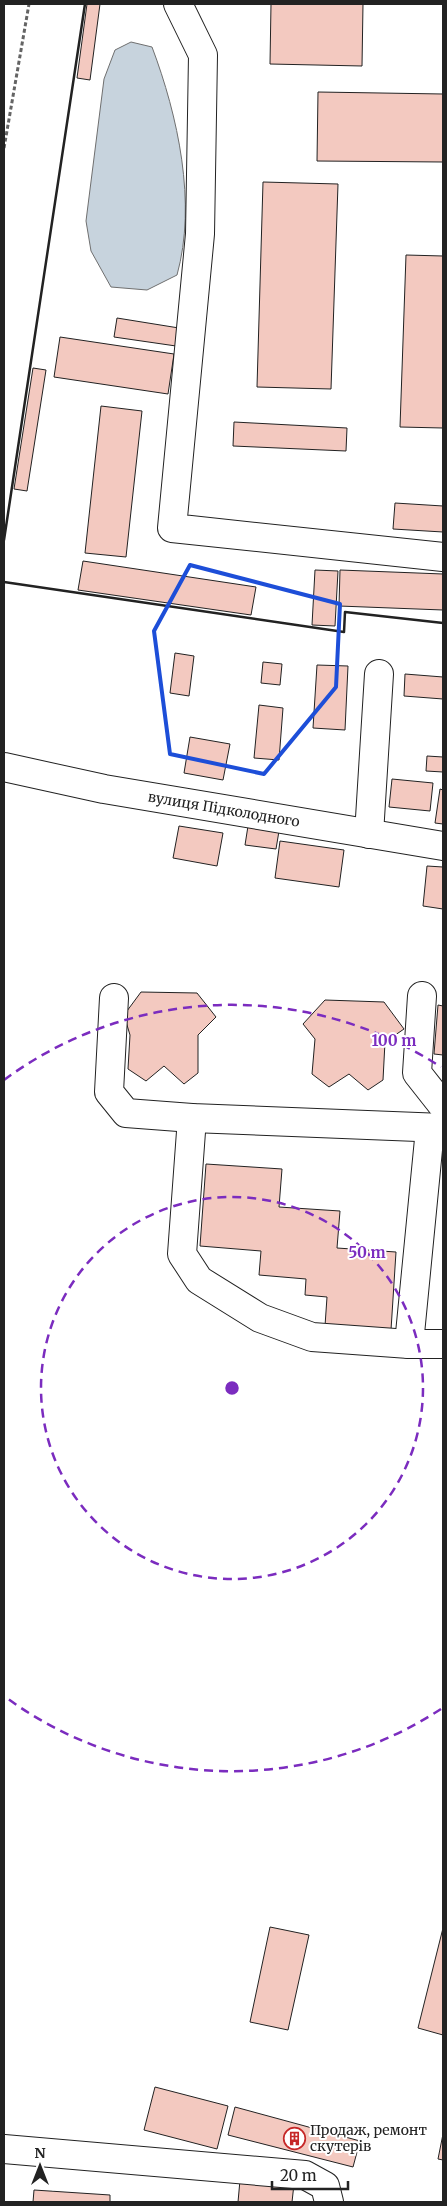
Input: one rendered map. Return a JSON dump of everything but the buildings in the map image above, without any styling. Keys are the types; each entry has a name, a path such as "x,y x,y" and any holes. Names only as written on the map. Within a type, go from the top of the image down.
{"street":[{"path":"178,4 203,55 200,234 172,528 443,557"},
{"path":"369,834 379,674"},
{"name":"вулиця Підколодного","path":"4,767 104,789 443,846"},
{"path":"409,1344 439,1121 417,1072 422,996"},
{"path":"114,998 109,1092 126,1112 192,1118 439,1121"},
{"path":"192,1118 182,1254 199,1280 260,1318 312,1336 409,1344 443,1344"},
{"path":"4,2149 305,2175 325,2186 330,2202"}],"path":[{"path":"4,148 29,4"}],"highlighted area":[{"path":"190,565 340,604 336,687 264,774 170,754 154,631"}],"shaded area":[{"path":"131,42 152,47 177,130 185,189 183,247 177,275 147,290 111,287 91,251 86,221 104,79 115,50"}],"wall":[{"path":"4,540 85,4"},
{"path":"4,582 344,632 345,612 443,623"}],"place":[{"name":"Продаж, ремонт скутерів","path":"294,2138"}]}
